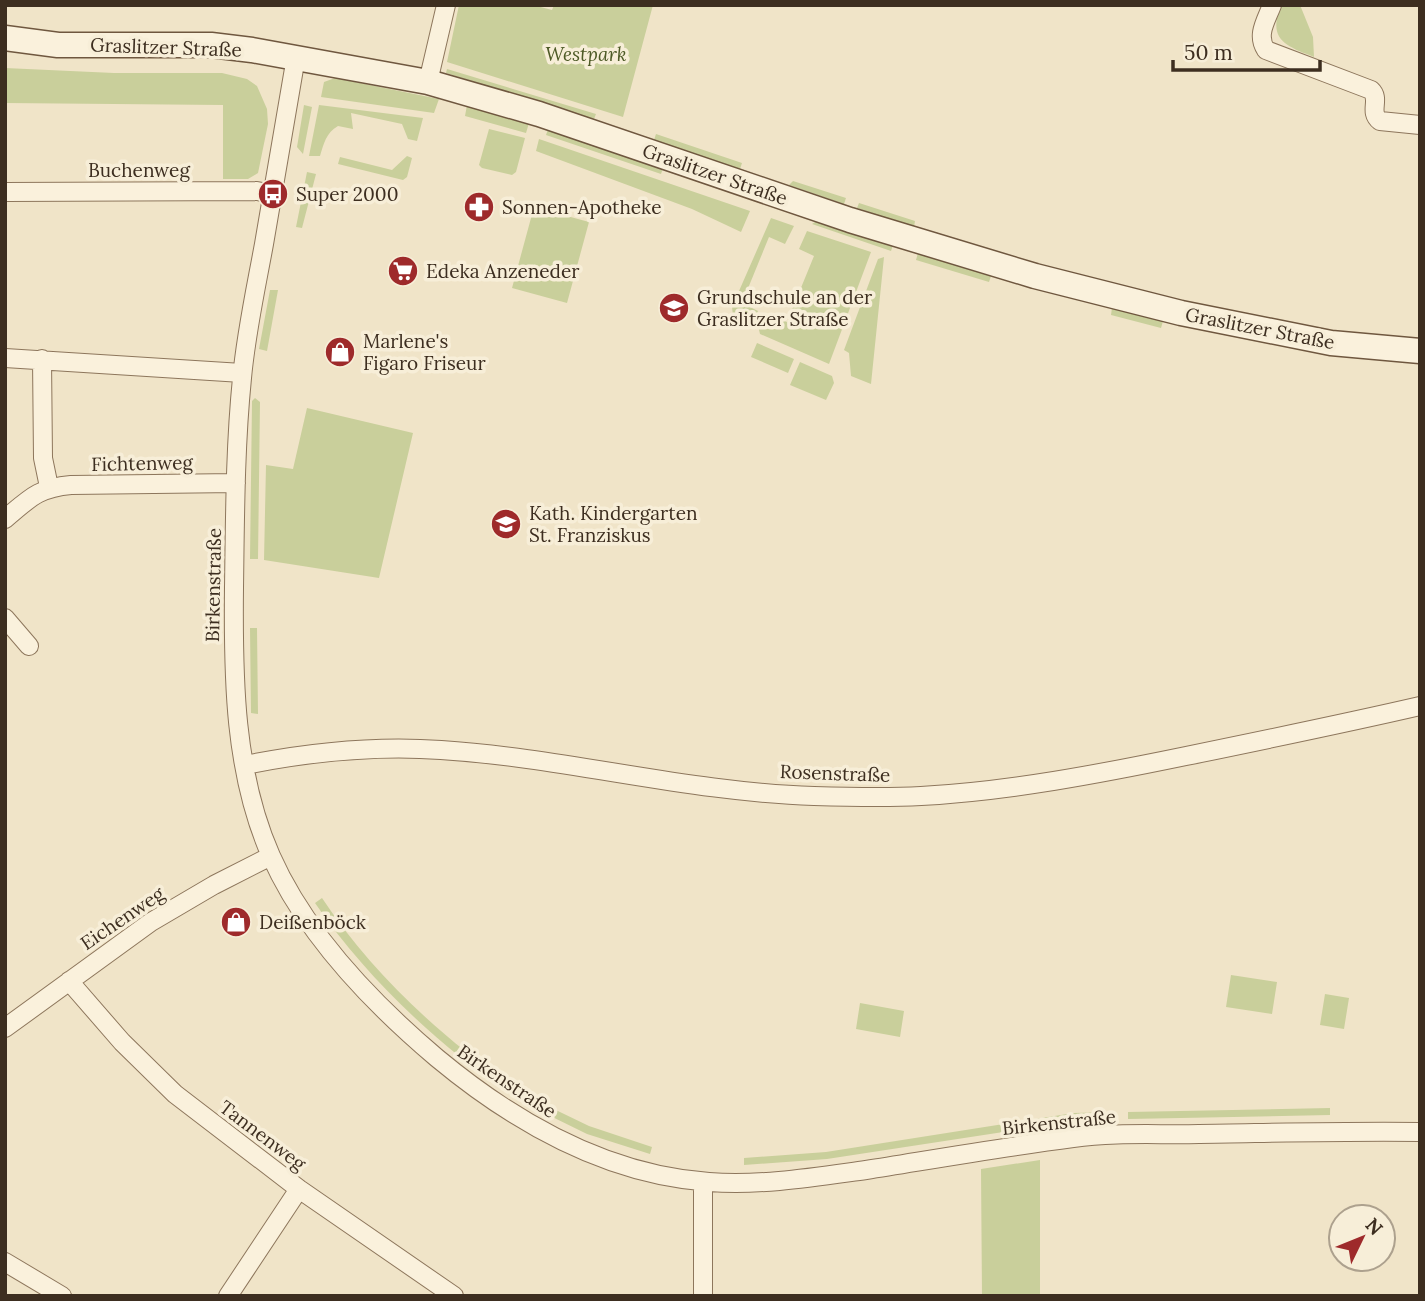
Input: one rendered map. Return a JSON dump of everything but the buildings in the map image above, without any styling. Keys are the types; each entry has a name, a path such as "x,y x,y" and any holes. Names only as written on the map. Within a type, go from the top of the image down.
{"street":[{"path":"428,82 446,5"},
{"path":"1272,5 1260,36 1266,50 1371,90 1376,98 1375,118 1380,121 1420,125"},
{"name":"Graslitzer Straße","path":"5,38 58,45 211,45 296,57 428,82 539,114 850,220 1046,279 1181,313 1319,340 1420,351"},
{"name":"Birkenstraße","path":"296,57 242,373 236,483 235,687 245,765 254,807 271,856 304,913 347,969 425,1048 515,1117 580,1149 642,1169 703,1182 795,1179 1099,1135 1420,1132"},
{"name":"Buchenweg","path":"5,192 257,191 273,194"},
{"path":"5,358 242,373"},
{"path":"5,519 35,494 49,487 43,458 42,359"},
{"name":"Fichtenweg","path":"49,487 236,483"},
{"path":"5,618 29,646"},
{"name":"Rosenstraße","path":"245,765 342,750 440,750 724,788 812,796 919,796 995,789 1106,772 1420,706"},
{"name":"Eichenweg","path":"5,1028 151,922 271,856"},
{"name":"Tannenweg","path":"69,981 122,1042 168,1088 299,1189 454,1296"},
{"path":"703,1182 704,1296"},
{"path":"228,1296 299,1189"},
{"path":"5,1262 62,1296"}],"green space":[{"name":"Westpark","path":"459,5 533,5 552,10 554,5 653,5 623,117 447,62"},
{"path":"1281,5 1300,5 1313,37 1314,57 1288,45 1278,34 1276,26"},
{"path":"5,68 114,73 222,73 247,79 257,86 267,109 268,124 258,173 248,179 223,179 223,105 5,103"},
{"path":"447,69 596,114 594,119 446,73"},
{"path":"335,78 439,99 434,113 321,97 324,82"},
{"path":"304,105 312,107 303,154 297,147"},
{"path":"319,105 423,118 417,141 408,139 402,124 351,113 353,129 338,126 328,135 320,156 309,156"},
{"path":"467,105 529,123 526,133 465,116"},
{"path":"489,129 525,138 516,172 512,175 479,165"},
{"path":"548,129 663,168 661,174 546,135"},
{"path":"656,134 742,163 740,169 654,140"},
{"path":"539,139 750,211 741,232 692,209 536,151"},
{"path":"407,156 412,158 407,177 403,180 338,164 340,157 392,170"},
{"path":"307,172 316,174 302,228 296,227"},
{"path":"793,181 846,198 844,204 789,185"},
{"path":"859,203 915,221 914,227 857,208"},
{"path":"534,207 589,222 567,303 512,288"},
{"path":"771,218 794,226 785,244 769,237 742,303 758,311 753,324 733,316 732,307"},
{"path":"818,220 893,245 891,251 812,224"},
{"path":"807,231 871,252 829,364 760,334 758,326 763,313 787,322 814,256 799,249"},
{"path":"918,253 991,276 989,282 916,260"},
{"path":"884,257 871,384 851,376 849,353 844,350 878,259"},
{"path":"270,290 278,290 267,351 259,349"},
{"path":"1112,308 1163,321 1161,328 1111,315"},
{"path":"757,343 794,359 788,373 751,357"},
{"path":"800,362 832,376 834,383 826,400 790,385"},
{"path":"255,398 260,402 258,559 250,559 252,401"},
{"path":"307,408 413,433 379,578 264,560 266,465 293,469"},
{"path":"250,628 257,628 258,714 251,713"},
{"path":"322,898 387,980 438,1029 521,1092 517,1099 461,1058 382,985 335,931 315,903"},
{"path":"1231,975 1277,982 1272,1014 1226,1007"},
{"path":"1325,994 1349,998 1344,1029 1320,1025"},
{"path":"860,1003 904,1011 900,1037 856,1029"},
{"path":"533,1099 589,1126 652,1147 650,1154 587,1134 530,1106"},
{"path":"1330,1108 1330,1115 1128,1119 1128,1112"},
{"path":"1116,1112 1116,1119 1075,1121 827,1159 744,1165 744,1158 826,1152 1074,1113"},
{"path":"1040,1160 1040,1296 982,1296 981,1169"}],"place":[{"name":"Super 2000","path":"273,194"},
{"name":"Sonnen-Apotheke","path":"479,207"},
{"name":"Edeka Anzeneder","path":"403,271"},
{"name":"Grundschule an der Graslitzer Straße","path":"674,308"},
{"name":"Marlene's Figaro Friseur","path":"340,352"},
{"name":"Kath. Kindergarten St. Franziskus","path":"506,524"},
{"name":"Deißenböck","path":"236,922"}]}
